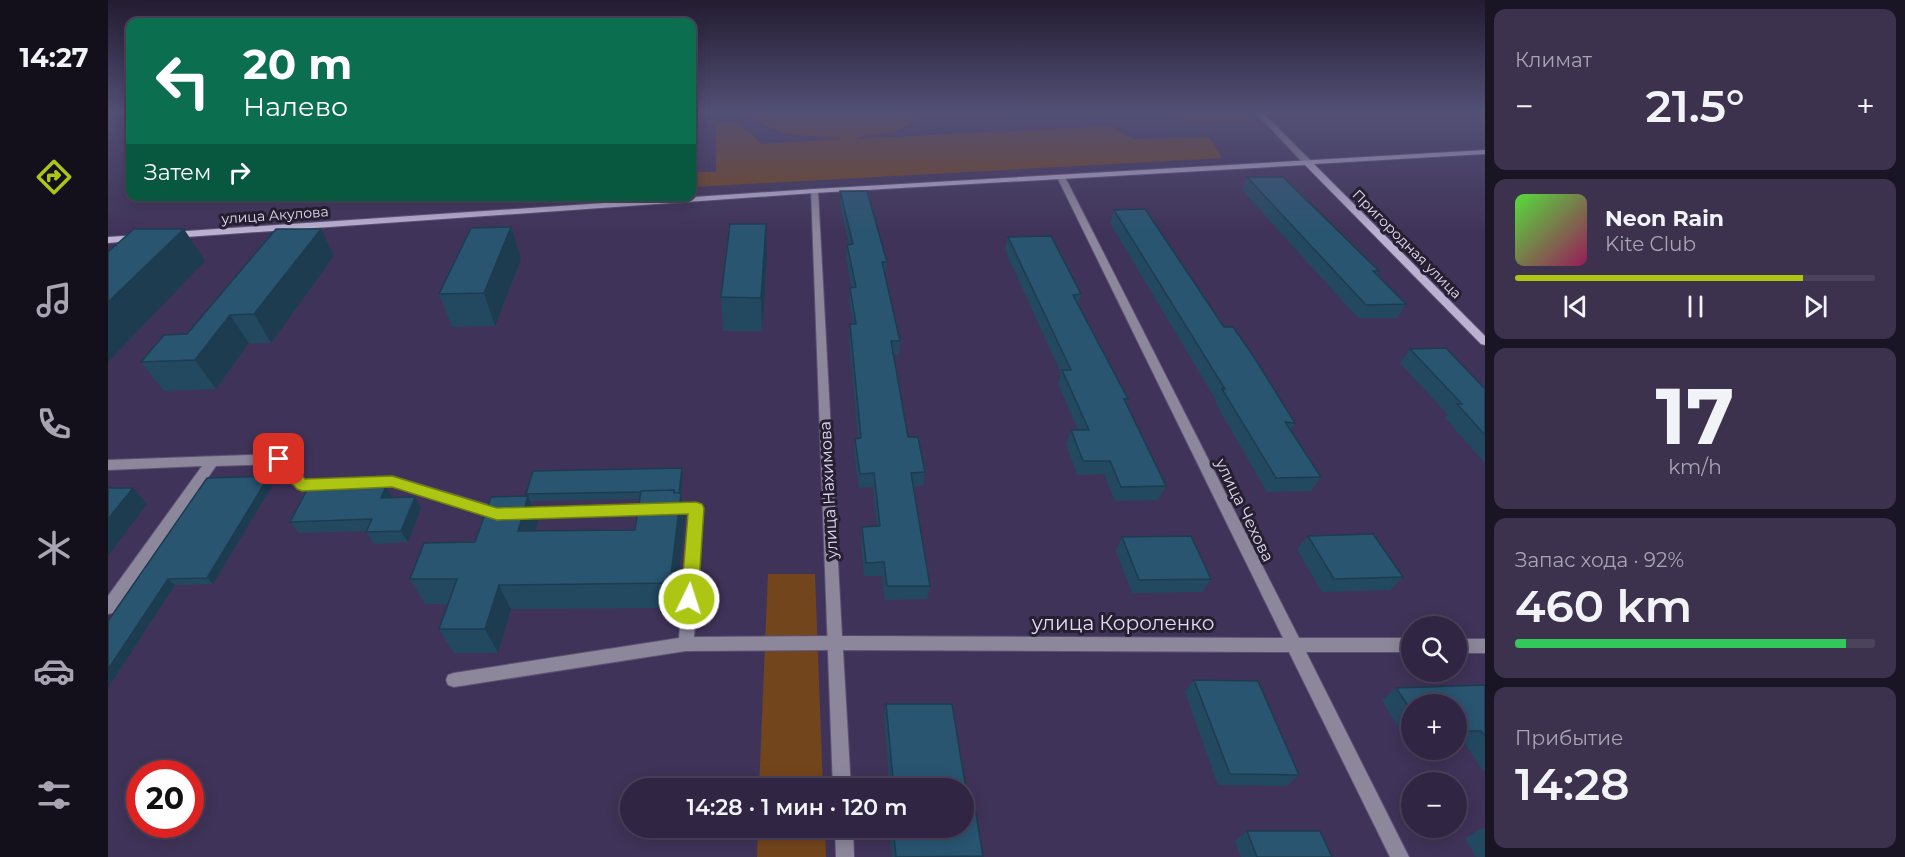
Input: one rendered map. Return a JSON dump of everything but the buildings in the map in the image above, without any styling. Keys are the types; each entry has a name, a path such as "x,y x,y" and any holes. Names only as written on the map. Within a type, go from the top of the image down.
{"main road":[{"name":"улица Акулова","path":"696,199 1469,153"},
{"name":"Пригородная улица","path":"1308,163 1485,342"},
{"name":"улица Акулова","path":"164,236 670,201"},
{"path":"108,240 153,237"}],"street":[{"name":"Пригородная улица","path":"1298,153 1308,163"},
{"name":"улица Чехова","path":"1061,177 1400,857"},
{"name":"улица Нахимова","path":"814,191 841,778"},
{"path":"108,465 279,459 302,485 392,481 497,514 696,508 686,644"},
{"path":"108,608 213,461"},
{"name":"улица Короленко","path":"454,680 686,644 1401,645"},
{"path":"1467,646 1485,646"},
{"path":"844,838 845,857"}],"shaded area":[{"path":"716,153 1219,153 1222,158 696,187 696,172 716,172"},
{"path":"768,574 815,574 823,778 759,778"},
{"path":"758,838 825,838 826,857 757,857"}],"route":[{"path":"279,459 302,485 392,481 497,514 696,508 689,599"}]}
